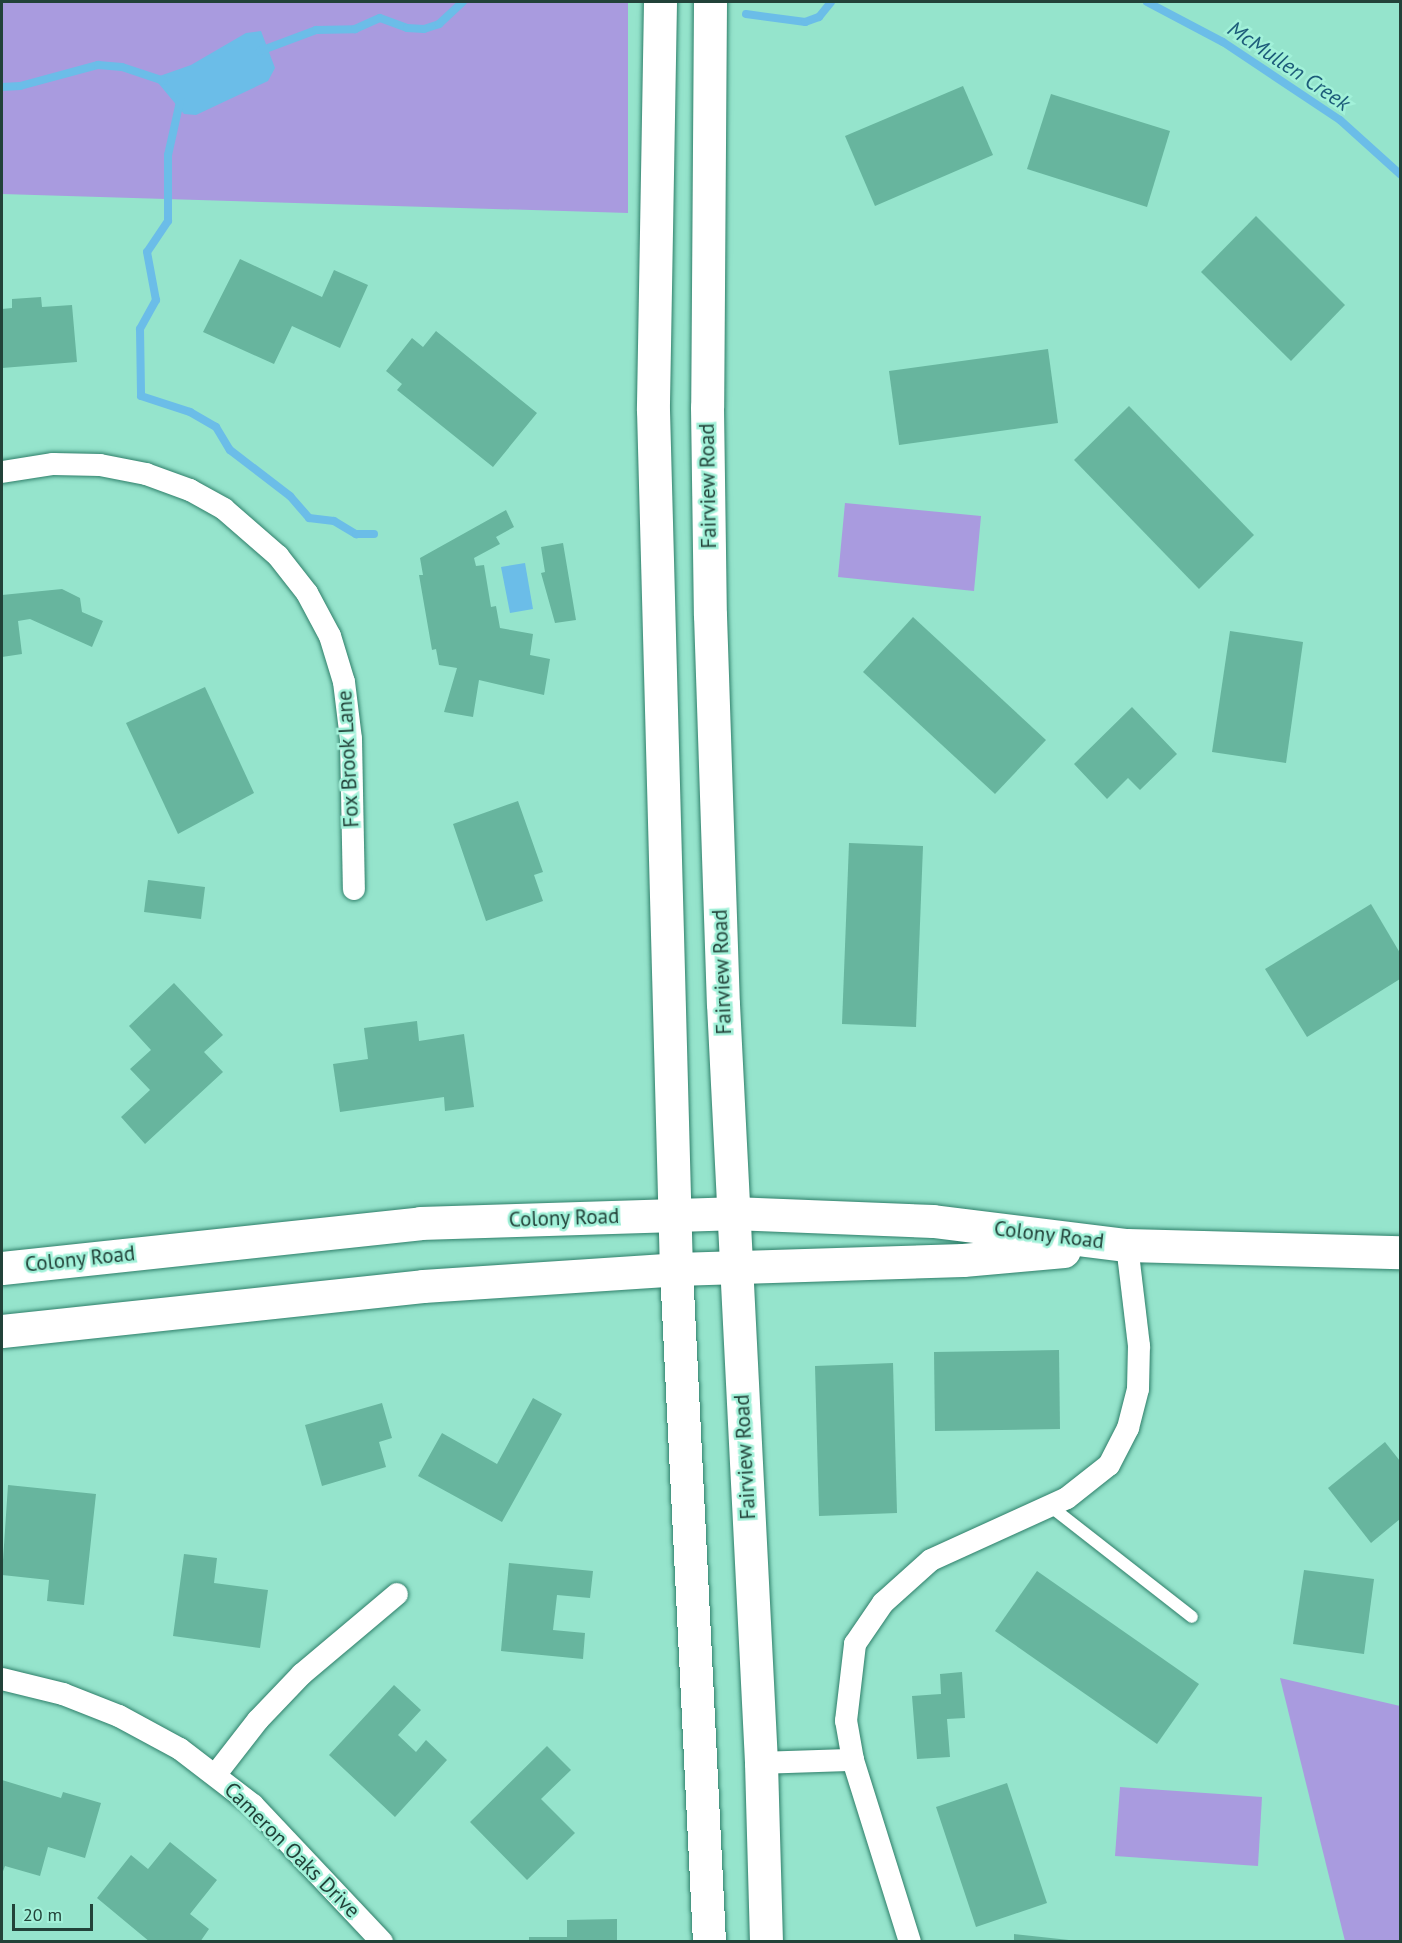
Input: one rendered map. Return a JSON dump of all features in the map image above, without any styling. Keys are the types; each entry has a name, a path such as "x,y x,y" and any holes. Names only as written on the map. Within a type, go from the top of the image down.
{"main road":[{"path":"660,2 653,410 676,1269 709,1941"},
{"name":"Fairview Road","path":"710,2 707,385 710,615 732,1213 761,1763 766,1941"},
{"name":"Colony Road","path":"2,1268 420,1223 732,1213 933,1221 1127,1245 1401,1252"},
{"name":"Colony Road","path":"2,1331 423,1286 676,1269 963,1260 1127,1245"}],"street":[{"name":"Fox Brook Lane","path":"2,472 53,464 100,465 146,474 190,490 224,509 278,555 307,593 330,636 344,682 351,739 354,889"},
{"path":"910,1941 852,1760 846,1722 855,1644 883,1603 930,1560 1067,1498 1109,1465 1128,1428 1138,1389 1139,1346 1127,1245"},
{"path":"216,1774 258,1720 302,1674 397,1594"},
{"name":"Cameron Oaks Drive","path":"2,1679 63,1694 119,1716 180,1749 216,1774 253,1805 382,1941"},
{"path":"761,1763 852,1760"}],"lane":[{"path":"1050,1506 1192,1617"}],"shaded area":[{"path":"2,2 628,2 628,213 2,194"},
{"path":"845,503 981,516 974,591 838,577"},
{"path":"1280,1678 1400,1706 1400,1941 1345,1941"},
{"path":"1120,1787 1262,1797 1258,1866 1115,1856"}],"water":[{"path":"261,31 275,68 268,81 196,115 184,114 154,78 191,65 246,33"},
{"path":"525,563 533,609 510,613 501,567"}],"building":[{"path":"963,86 993,155 875,206 845,136"},
{"path":"1051,94 1170,131 1147,207 1027,169"},
{"path":"1256,216 1345,305 1291,361 1201,272"},
{"path":"240,259 322,297 334,270 368,285 340,348 292,326 274,364 203,332"},
{"path":"41,297 42,307 72,305 77,362 2,368 2,309 12,308 12,299"},
{"path":"436,331 537,413 493,467 397,390 402,384 386,371 412,338 423,347"},
{"path":"1048,349 1058,423 899,445 889,371"},
{"path":"1129,406 1254,535 1199,589 1074,460"},
{"path":"506,510 514,527 496,537 500,544 474,558 476,566 484,565 491,607 496,606 500,628 533,634 530,655 550,659 544,695 479,680 473,717 444,712 457,668 439,665 436,649 432,650 419,575 423,575 420,558"},
{"path":"563,543 576,620 555,623 541,573 545,572 541,547"},
{"path":"62,589 80,598 82,612 103,621 92,647 30,619 18,621 22,654 2,657 2,595"},
{"path":"913,617 1046,740 995,794 863,672"},
{"path":"1230,631 1303,642 1286,763 1212,752"},
{"path":"205,687 254,793 178,834 126,723"},
{"path":"1132,707 1177,754 1140,790 1128,778 1107,799 1074,764"},
{"path":"518,801 543,872 534,875 543,901 486,921 453,824"},
{"path":"849,843 923,846 916,1027 842,1024"},
{"path":"148,880 205,887 201,919 144,912"},
{"path":"1371,904 1400,953 1400,979 1307,1037 1265,969"},
{"path":"174,983 223,1035 204,1052 223,1072 145,1144 121,1117 150,1090 130,1069 151,1050 129,1026"},
{"path":"417,1021 419,1041 464,1034 474,1107 445,1111 444,1097 340,1112 333,1064 368,1059 364,1028"},
{"path":"1059,1350 1060,1429 935,1431 934,1352"},
{"path":"893,1363 897,1513 819,1516 815,1366"},
{"path":"533,1398 562,1414 502,1522 418,1476 442,1433 497,1464"},
{"path":"382,1403 392,1438 379,1442 386,1467 322,1486 305,1425"},
{"path":"1385,1442 1400,1461 1400,1519 1371,1543 1328,1488"},
{"path":"8,1485 96,1494 84,1605 47,1601 49,1580 2,1575"},
{"path":"184,1554 217,1558 214,1583 268,1590 260,1648 173,1636"},
{"path":"509,1563 593,1571 590,1598 557,1595 553,1630 585,1633 583,1659 501,1651"},
{"path":"1304,1570 1374,1579 1364,1654 1293,1644"},
{"path":"1037,1571 1199,1684 1157,1744 995,1631"},
{"path":"962,1672 965,1718 947,1719 950,1757 917,1759 912,1696 941,1694 940,1674"},
{"path":"394,1685 421,1710 398,1735 416,1752 426,1740 447,1760 395,1817 329,1755"},
{"path":"547,1746 571,1770 541,1799 575,1833 527,1880 470,1822"},
{"path":"2,1780 61,1798 63,1792 101,1803 85,1858 48,1847 40,1876 5,1866 2,1874"},
{"path":"1007,1783 1047,1903 976,1927 936,1807"},
{"path":"170,1842 217,1880 190,1914 209,1929 200,1942 150,1942 97,1898 131,1855 148,1869"},
{"path":"617,1919 617,1942 529,1942 529,1937 567,1937 567,1920"},
{"path":"1014,1934 1069,1940 1069,1942 1014,1942"}],"waterway":[{"path":"260,51 316,30 355,29 380,18 407,28 424,29 439,24 463,2"},
{"path":"746,14 805,22 819,17 831,2"},
{"name":"McMullen Creek","path":"1147,2 1223,42 1340,120 1400,174"},
{"path":"2,87 20,86 98,65 122,67 164,81"},
{"path":"181,97 168,155 168,221 147,252 156,300 140,329 141,396 190,412 216,427 230,450 290,496 309,518 334,521 356,534 374,534"}]}
